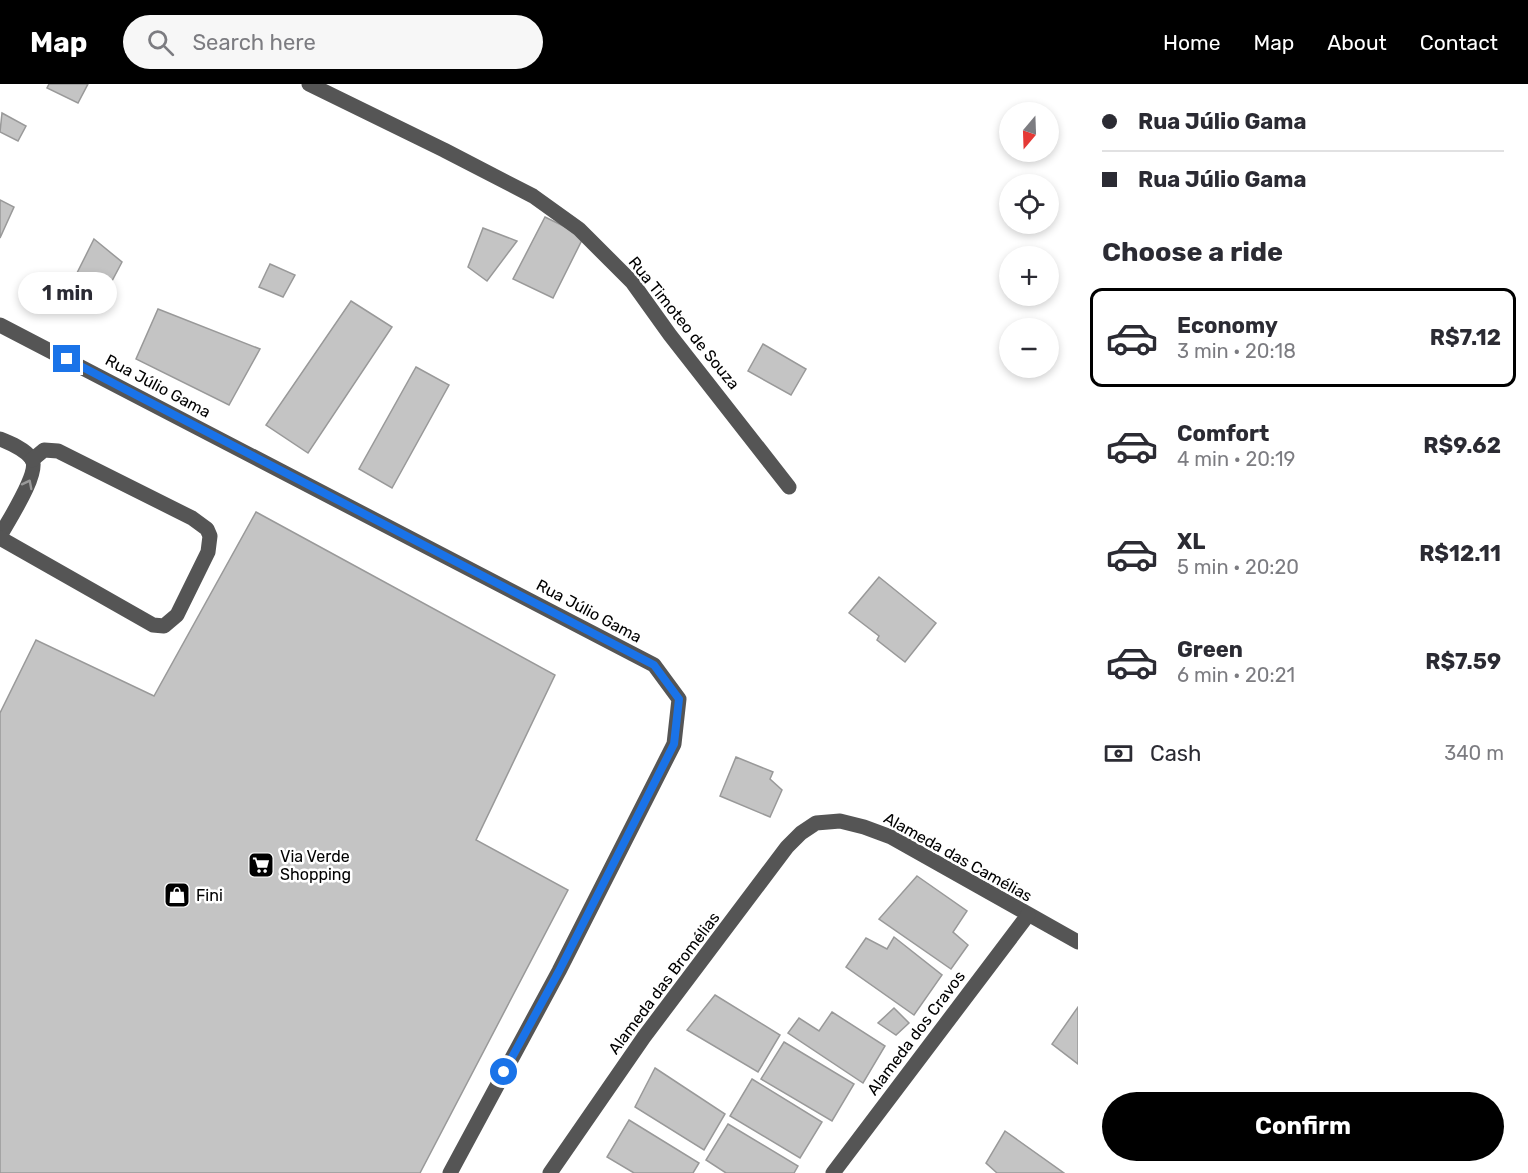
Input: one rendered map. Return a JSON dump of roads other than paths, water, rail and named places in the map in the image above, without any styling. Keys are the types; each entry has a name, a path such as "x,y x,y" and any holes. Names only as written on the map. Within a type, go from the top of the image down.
{"street":[{"name":"Rua Timoteo de Souza","path":"309,84 533,196 579,229 632,282 789,487"},
{"name":"Rua Júlio Gama","path":"0,325 654,665 679,699 674,744 559,971 450,1173"},
{"path":"0,439 14,445 32,460 34,469 0,537 153,625 164,626 177,615 208,552 210,536 207,529 192,518 58,451 44,450 32,460"},
{"name":"Alameda das Camélias","path":"816,823 840,821 891,837 1078,942"},
{"name":"Alameda das Bromélias","path":"550,1173 645,1037 787,847 801,833 816,823"},
{"name":"Alameda dos Cravos","path":"833,1173 1028,915"}],"place":[{"name":"Via Verde Shopping","path":"261,865"},
{"name":"Fini","path":"177,895"}]}
